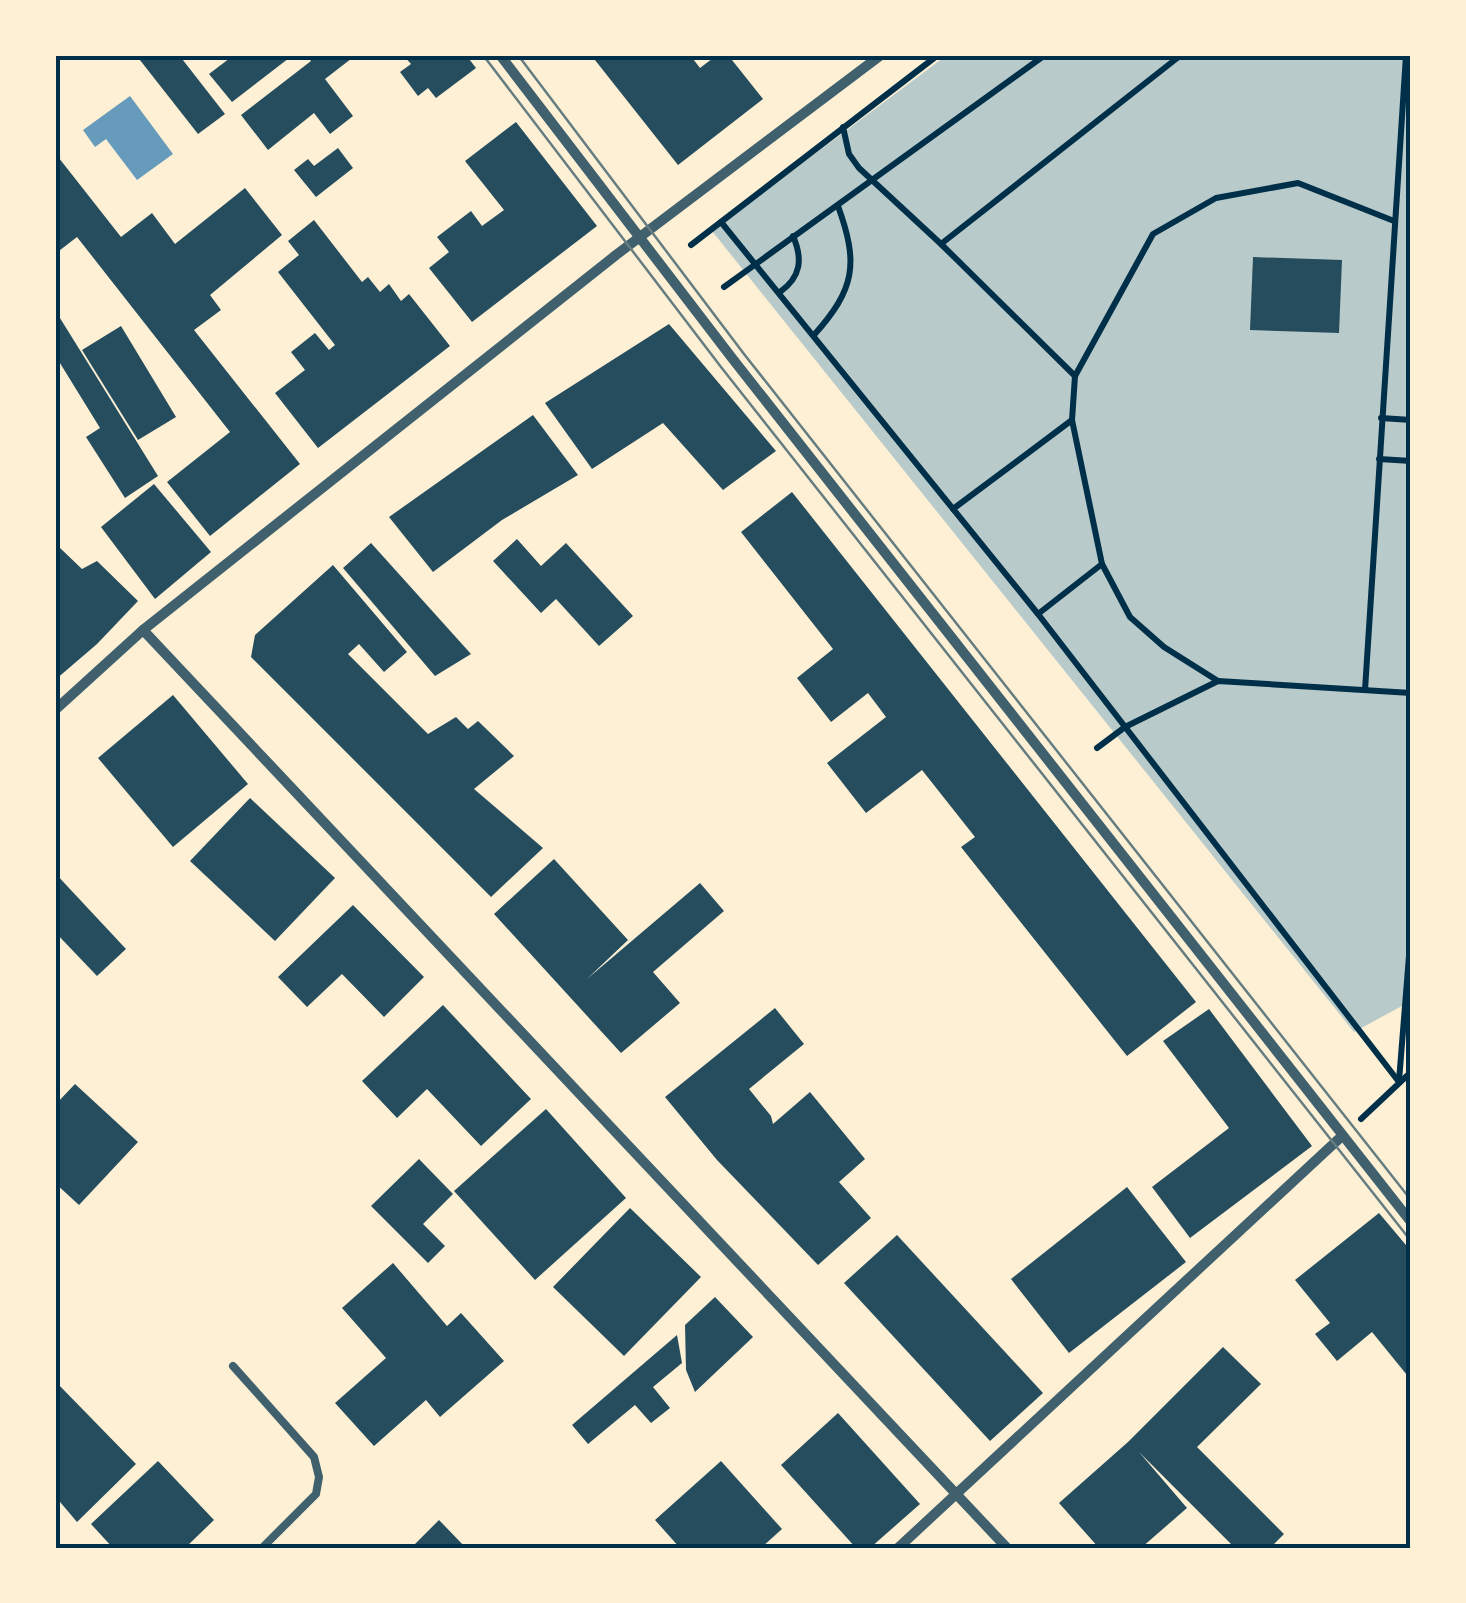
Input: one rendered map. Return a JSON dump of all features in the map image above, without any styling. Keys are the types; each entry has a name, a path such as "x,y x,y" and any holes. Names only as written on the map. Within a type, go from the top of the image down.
{"street":[{"path":"500,55 1411,1222"},
{"path":"55,710 143,630 640,237 881,55"},
{"path":"143,630 1007,1548"},
{"path":"898,1548 1342,1136"}],"lane":[{"path":"233,1366 314,1457 320,1478 316,1494 262,1548"}],"path":[{"path":"691,245 938,55"},
{"path":"724,286 1044,55"},
{"path":"941,244 1181,55"},
{"path":"1365,690 1406,55"},
{"path":"1402,118 1411,119"},
{"path":"843,127 849,154 873,182 1075,376"},
{"path":"1394,222 1298,183 1216,198 1153,234 1075,376 1072,420 1102,564 1130,617 1164,647 1218,681 1411,693"},
{"path":"814,335 847,290 848,234 838,206"},
{"path":"721,222 1038,614 1399,1082"},
{"path":"780,292 792,284 798,269 800,253 793,236"},
{"path":"1381,418 1411,420"},
{"path":"953,509 1072,420"},
{"path":"1379,460 1411,461"},
{"path":"1038,614 1102,564"},
{"path":"1098,748 1125,727 1218,681"},
{"path":"1399,1082 1411,931"},
{"path":"1342,1136 1411,1072"}],"shaded area":[{"path":"947,55 1411,55 1411,1001 1354,1032 712,231"}],"water":[{"path":"130,96 173,154 137,180 106,139 95,147 83,130"}],"building":[{"path":"136,55 179,55 225,114 198,134"},
{"path":"234,55 293,55 232,102 209,74"},
{"path":"306,55 356,55 325,79 353,116 330,134 314,113 268,150 241,115 311,61"},
{"path":"403,55 466,55 476,68 436,98 428,88 418,96 400,72 411,64"},
{"path":"591,55 690,55 700,68 717,55 728,55 763,99 678,165"},
{"path":"516,122 597,226 472,322 429,268 449,252 437,237 471,211 482,226 504,210 465,161"},
{"path":"338,148 353,168 316,197 294,170 308,159 314,166"},
{"path":"55,153 121,237 152,213 175,244 245,188 282,235 210,295 221,310 194,330 300,464 210,536 167,482 230,432 77,237 55,254"},
{"path":"314,220 362,282 368,277 380,292 389,284 401,301 409,294 450,346 318,448 275,393 305,370 291,352 315,333 329,350 335,345 278,272 299,255 288,241"},
{"path":"1253,257 1342,260 1339,333 1250,330"},
{"path":"55,310 158,476 125,498 86,437 100,428 55,355"},
{"path":"669,324 776,451 723,490 663,423 592,469 545,403"},
{"path":"121,326 176,417 138,440 82,350"},
{"path":"533,415 578,475 502,520 433,572 389,517"},
{"path":"154,484 211,552 155,599 101,527"},
{"path":"792,492 1196,1002 1127,1056 961,847 975,837 922,770 866,813 827,763 886,717 868,693 831,722 797,678 833,649 741,532"},
{"path":"517,539 541,566 566,543 633,616 599,646 556,599 541,613 493,561"},
{"path":"371,543 471,654 435,676 343,568"},
{"path":"59,547 82,569 97,561 138,601 55,680 55,551"},
{"path":"333,565 407,652 384,672 359,644 348,654 428,734 456,717 468,729 478,721 514,756 474,789 543,848 491,897 251,657 255,635"},
{"path":"173,695 248,784 173,847 98,758"},
{"path":"250,798 335,878 275,941 190,861"},
{"path":"554,859 628,940 587,979 700,883 724,911 653,972 680,1003 621,1053 494,914"},
{"path":"55,873 126,949 97,976 55,932"},
{"path":"353,905 424,977 384,1017 342,974 307,1007 278,977"},
{"path":"443,1005 531,1099 481,1146 427,1089 397,1118 362,1081"},
{"path":"775,1008 804,1044 749,1089 773,1124 810,1092 865,1159 839,1182 871,1218 818,1265 717,1160 665,1097"},
{"path":"1209,1009 1312,1146 1190,1238 1152,1187 1229,1128 1163,1041"},
{"path":"75,1084 138,1142 79,1205 55,1183 55,1105"},
{"path":"546,1109 626,1198 535,1280 454,1191"},
{"path":"419,1159 453,1194 423,1224 445,1246 428,1263 371,1206"},
{"path":"1127,1187 1186,1262 1069,1353 1011,1279"},
{"path":"630,1208 701,1277 624,1356 553,1287"},
{"path":"1379,1213 1411,1251 1411,1380 1372,1332 1337,1361 1315,1334 1330,1323 1295,1280"},
{"path":"897,1235 1043,1393 990,1441 844,1283"},
{"path":"393,1263 447,1326 461,1313 504,1361 440,1417 426,1400 374,1446 335,1403 386,1358 342,1308"},
{"path":"715,1297 753,1337 695,1392 686,1370 685,1325"},
{"path":"677,1335 682,1363 653,1387 670,1408 651,1423 635,1405 588,1444 572,1425"},
{"path":"1223,1347 1261,1384 1197,1447 1284,1534 1270,1548 1235,1548 1139,1452 1187,1508 1141,1548 1099,1548 1059,1503 1128,1442"},
{"path":"55,1381 136,1464 77,1522 55,1496"},
{"path":"838,1413 920,1504 870,1548 856,1548 781,1465"},
{"path":"158,1461 214,1520 185,1548 113,1548 91,1524"},
{"path":"721,1461 782,1529 761,1548 680,1548 655,1520"},
{"path":"439,1520 466,1548 411,1548"}],"tram line":[{"path":"483,55 721,367 1411,1241"},
{"path":"518,55 744,354 1411,1200"}]}
